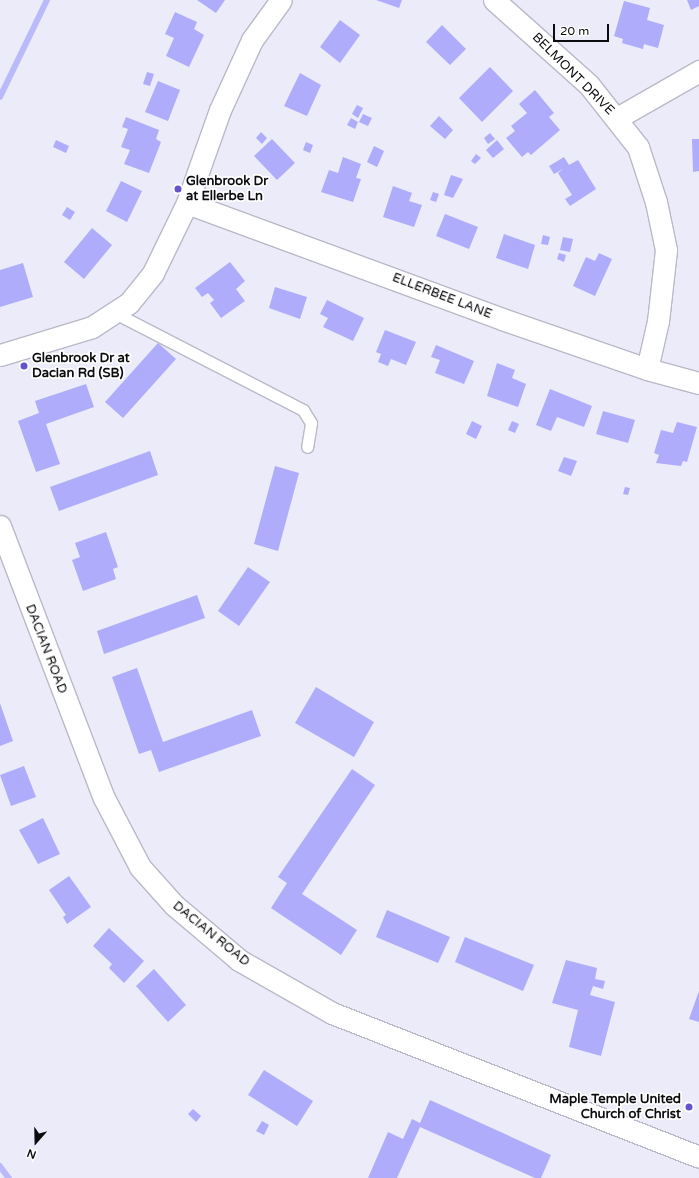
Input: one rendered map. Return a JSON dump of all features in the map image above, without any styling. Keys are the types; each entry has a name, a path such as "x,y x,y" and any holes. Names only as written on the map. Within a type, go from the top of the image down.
{"street":[{"path":"0,355 92,327 129,303 153,273 187,203 220,110 252,40 281,0"},
{"name":"BELMONT DRIVE","path":"494,0 589,86 617,118 638,147 656,202 666,250 658,321 647,368"},
{"path":"617,118 699,71"},
{"name":"ELLERBEE LANE","path":"187,203 502,319 647,368 699,383"},
{"name":"DACIAN ROAD","path":"0,526 104,798 140,867 174,905 239,960 332,1013 699,1157"}],"lane":[{"path":"115,313 303,410 311,423 307,447"}],"building":[{"path":"197,0 225,0 216,13"},
{"path":"376,0 402,0 399,8"},
{"path":"687,0 699,0 699,6 691,10"},
{"path":"624,1 650,8 647,20 664,25 658,48 644,44 643,49 622,43 623,39 614,36"},
{"path":"175,12 197,22 194,29 204,35 189,67 166,56 174,38 165,34"},
{"path":"340,20 360,35 340,63 320,47"},
{"path":"442,25 466,49 450,65 426,42"},
{"path":"490,67 513,91 482,122 459,98"},
{"path":"147,72 154,74 150,86 143,84"},
{"path":"300,73 321,85 307,116 284,106"},
{"path":"158,81 180,90 168,121 145,112"},
{"path":"535,90 554,113 549,117 560,130 531,155 528,152 522,157 506,138 515,131 511,126 527,113 519,104"},
{"path":"357,105 363,108 358,118 352,114"},
{"path":"363,114 372,118 368,126 359,122"},
{"path":"439,116 453,130 445,139 430,126"},
{"path":"126,117 159,130 156,139 161,142 149,173 124,164 130,150 121,147 128,129 122,127"},
{"path":"351,118 358,122 355,129 347,125"},
{"path":"261,132 267,138 262,144 256,138"},
{"path":"490,133 495,139 488,144 484,138"},
{"path":"272,139 295,163 277,180 254,156"},
{"path":"692,139 699,139 699,171 693,172"},
{"path":"56,140 69,146 66,153 53,147"},
{"path":"497,140 504,149 493,158 486,150"},
{"path":"306,142 313,145 310,153 303,150"},
{"path":"374,146 384,151 377,167 367,162"},
{"path":"476,154 481,158 475,164 471,161"},
{"path":"343,157 361,164 356,178 361,179 353,202 321,192 329,170 338,173"},
{"path":"564,157 569,165 578,160 596,189 570,206 565,199 572,195 558,173 563,169 554,174 549,166"},
{"path":"451,175 463,179 453,198 444,195"},
{"path":"121,181 142,191 127,222 106,211"},
{"path":"393,186 412,193 409,201 422,205 414,227 383,217"},
{"path":"433,192 439,194 436,202 430,200"},
{"path":"67,207 75,212 70,220 62,215"},
{"path":"445,214 478,227 469,249 436,236"},
{"path":"92,228 112,245 84,279 64,262"},
{"path":"504,234 535,245 528,269 496,258"},
{"path":"543,235 550,237 548,245 541,244"},
{"path":"563,237 573,239 570,252 560,250"},
{"path":"559,253 566,255 564,262 557,259"},
{"path":"599,253 612,259 595,296 573,286 586,257 595,261"},
{"path":"230,262 245,281 236,289 245,301 221,318 210,303 214,300 208,293 202,297 195,288"},
{"path":"23,263 33,297 0,307 0,270"},
{"path":"275,287 307,297 300,319 269,308"},
{"path":"327,300 364,318 353,341 323,327 328,318 320,314"},
{"path":"385,330 416,342 406,365 391,359 388,366 378,362 381,354 376,352"},
{"path":"158,343 176,359 123,418 105,402"},
{"path":"436,345 474,361 464,384 435,373 440,360 431,357"},
{"path":"497,363 515,370 512,378 526,384 518,407 487,396"},
{"path":"86,384 94,407 46,424 60,464 36,472 18,421 39,413 35,401"},
{"path":"550,389 592,406 584,427 557,417 551,431 536,425"},
{"path":"603,411 635,420 628,443 596,434"},
{"path":"472,421 482,426 476,439 466,434"},
{"path":"512,421 519,424 515,433 508,430"},
{"path":"677,422 697,427 687,462 683,461 681,466 656,463 659,455 654,453 661,430 673,433"},
{"path":"150,451 158,475 59,511 50,487"},
{"path":"564,457 577,461 571,476 558,471"},
{"path":"275,466 299,473 278,551 254,544"},
{"path":"625,487 630,488 628,495 623,494"},
{"path":"106,532 118,567 113,569 116,579 83,591 72,560 80,557 75,543"},
{"path":"248,567 270,582 239,626 218,611"},
{"path":"197,595 205,618 104,654 97,631"},
{"path":"137,668 163,742 252,710 261,736 159,772 151,750 139,754 112,677"},
{"path":"316,687 374,722 354,757 295,723"},
{"path":"0,703 13,741 0,746"},
{"path":"24,766 36,797 11,806 0,775"},
{"path":"352,769 375,785 302,894 357,930 341,955 271,908 287,883 278,877"},
{"path":"43,818 60,854 38,864 19,830"},
{"path":"69,876 91,907 67,924 63,917 66,915 49,890"},
{"path":"387,910 450,937 438,963 376,937"},
{"path":"109,928 144,961 124,983 109,968 112,964 93,946"},
{"path":"465,937 534,965 523,991 455,962"},
{"path":"566,960 597,968 595,979 605,981 603,989 593,986 590,995 615,1002 601,1056 569,1047 578,1010 552,1003"},
{"path":"154,969 186,1005 168,1022 136,986"},
{"path":"699,991 699,1022 689,1019"},
{"path":"264,1070 313,1101 297,1126 248,1095"},
{"path":"430,1100 551,1155 541,1178 535,1178 420,1127 397,1178 368,1178 388,1132 403,1139 412,1119 420,1123"},
{"path":"193,1109 201,1116 196,1122 188,1114"},
{"path":"262,1121 269,1125 264,1135 256,1131"}],"waterway":[{"path":"0,97 47,0"},
{"path":"0,1166 9,1178"}],"place":[{"name":"Glenbrook Dr at Ellerbe Ln","path":"178,189"},
{"name":"Glenbrook Dr at Dacian Rd (SB)","path":"24,366"},
{"name":"Maple Temple United Church of Christ","path":"689,1107"}]}
